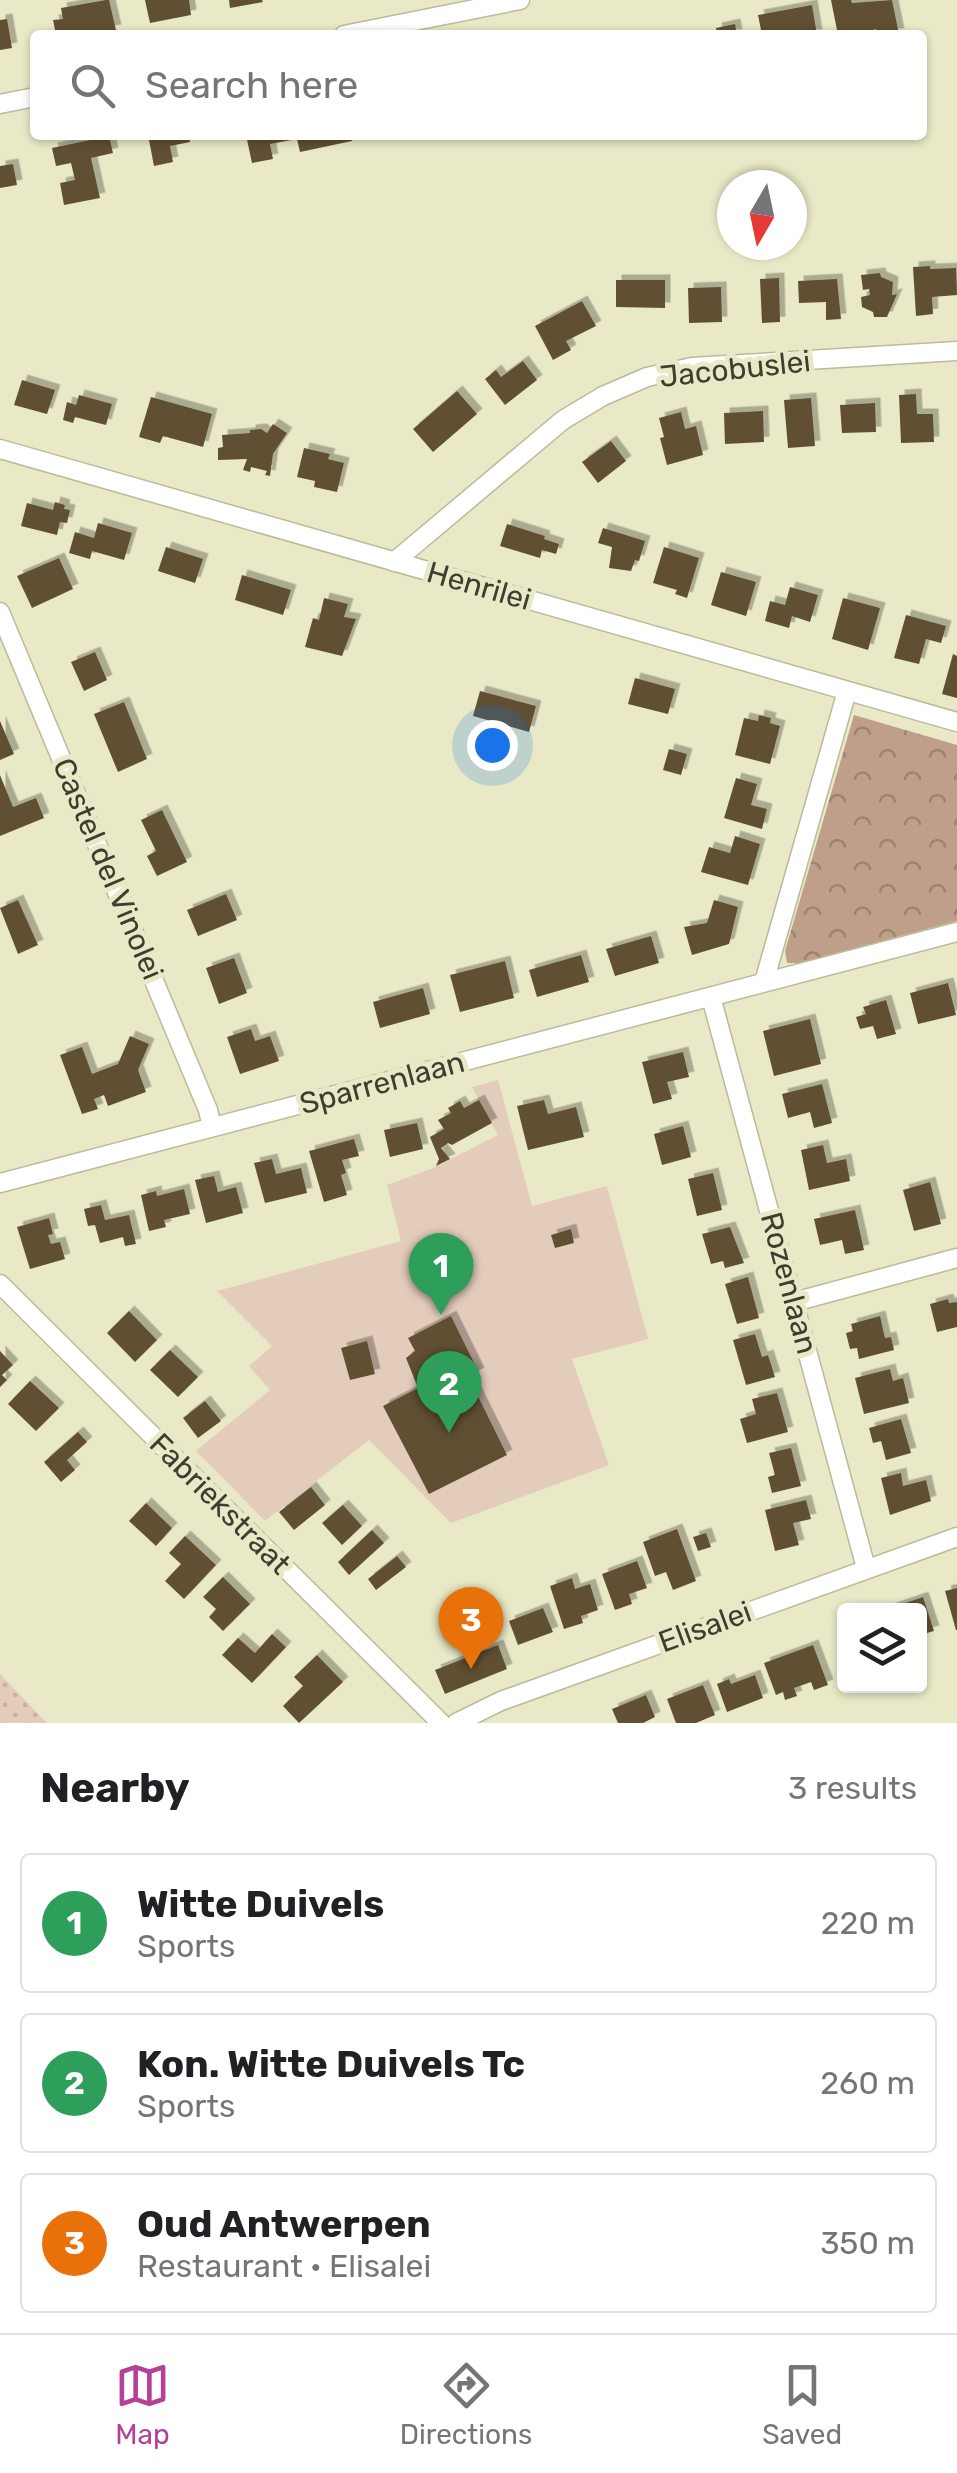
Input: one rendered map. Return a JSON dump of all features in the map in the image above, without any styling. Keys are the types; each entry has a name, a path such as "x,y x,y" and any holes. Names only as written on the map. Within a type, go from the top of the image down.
{"street":[{"path":"369,30 520,0"},
{"path":"0,104 30,98"},
{"name":"Jacobuslei","path":"394,562 563,420 603,396 646,378 692,367 957,351"},
{"name":"Henrilei","path":"0,450 957,722"},
{"name":"Castel del Vinolei","path":"0,612 212,1127"},
{"path":"764,982 847,690"},
{"name":"Sparrenlaan","path":"0,1183 957,932"},
{"name":"Rozenlaan","path":"711,997 866,1568"},
{"path":"794,1302 957,1258"},
{"name":"Fabriekstraat","path":"0,1284 441,1723"},
{"name":"Elisalei","path":"456,1723 500,1701 957,1537"}],"shaded area":[{"path":"498,1080 532,1206 607,1186 648,1339 572,1359 609,1465 451,1523 369,1440 265,1521 196,1451 270,1390 249,1366 272,1346 217,1291 401,1241 387,1185 433,1168 498,1135 472,1087"},
{"path":"0,1674 47,1723 0,1723"}],"green space":[{"path":"854,715 957,745 957,921 787,963 785,951"}],"building":[{"path":"109,0 116,30 55,30 53,20 63,19 61,8"},
{"path":"145,0 189,0 191,15 150,23"},
{"path":"229,0 262,0 263,2 230,8"},
{"path":"831,0 892,0 898,30 837,30"},
{"path":"812,5 816,30 761,30 758,15"},
{"path":"7,19 12,48 0,50 0,20"},
{"path":"735,24 736,30 716,30"},
{"path":"110,140 113,153 91,158 100,198 64,205 60,183 75,180 71,163 56,166 52,148"},
{"path":"149,140 190,140 170,146 173,162 154,166"},
{"path":"247,140 292,140 270,144 273,159 252,163"},
{"path":"297,140 352,140 352,141 300,152"},
{"path":"13,164 17,185 0,188 0,166"},
{"path":"913,267 956,268 957,295 932,297 933,314 916,316"},
{"path":"880,273 893,282 892,295 897,294 887,317 874,317 873,312 862,307 861,297 870,295 869,289 863,290 861,275"},
{"path":"779,278 780,322 762,323 760,279"},
{"path":"837,279 841,319 826,320 826,302 799,303 798,281"},
{"path":"616,280 665,280 665,308 616,307"},
{"path":"721,287 722,322 689,323 688,288"},
{"path":"582,301 596,326 566,341 571,350 553,360 535,326"},
{"path":"523,361 537,380 505,405 485,379 496,370 501,377"},
{"path":"22,380 55,390 47,414 14,405"},
{"path":"457,391 477,414 433,452 413,429"},
{"path":"916,394 917,414 933,414 934,442 901,443 899,395"},
{"path":"79,395 112,404 106,425 75,417 73,423 63,420 67,402 76,405"},
{"path":"151,397 212,414 203,447 163,436 160,443 139,437"},
{"path":"811,398 815,446 788,448 784,400"},
{"path":"875,403 876,432 842,433 840,405"},
{"path":"763,411 764,442 725,444 724,413"},
{"path":"681,412 685,429 696,426 703,455 667,465 659,418"},
{"path":"273,424 287,433 273,454 270,476 265,475 267,471 251,467 250,472 243,470 247,459 218,460 222,435 261,429 267,433"},
{"path":"611,441 626,461 598,483 582,462"},
{"path":"304,448 330,454 328,459 344,463 337,492 314,487 315,481 297,477"},
{"path":"55,502 70,510 67,523 60,522 57,535 21,526 27,503 53,510"},
{"path":"98,523 132,533 124,560 92,551 90,559 69,553 75,532 94,538"},
{"path":"507,524 559,544 556,554 542,550 540,558 500,546"},
{"path":"603,528 645,541 639,561 635,560 631,571 609,568 612,547 598,543"},
{"path":"166,547 203,559 195,583 158,571"},
{"path":"664,547 699,558 687,598 675,594 677,590 653,583"},
{"path":"59,558 73,589 32,608 17,576"},
{"path":"721,572 756,582 746,616 711,605"},
{"path":"242,575 291,590 283,615 235,600"},
{"path":"790,587 818,595 810,622 792,616 789,628 765,621 770,601 785,605"},
{"path":"324,598 348,604 344,617 356,619 342,656 305,647 313,618 319,620"},
{"path":"843,598 880,608 868,650 832,639"},
{"path":"906,615 946,626 941,643 926,639 919,664 894,658"},
{"path":"95,652 107,680 84,691 71,662"},
{"path":"953,654 957,656 957,698 942,694"},
{"path":"635,678 675,689 668,714 628,704"},
{"path":"480,691 536,706 529,732 473,716"},
{"path":"124,702 147,759 118,772 94,714"},
{"path":"759,715 780,726 770,764 735,755 744,718 758,721"},
{"path":"0,721 14,754 0,760"},
{"path":"669,749 687,754 681,775 663,770"},
{"path":"0,775 13,807 36,798 44,818 0,836"},
{"path":"736,778 757,784 751,805 767,809 762,829 724,818"},
{"path":"162,810 187,862 157,876 147,856 156,851 141,820"},
{"path":"735,836 760,844 748,885 701,872 709,847 730,853"},
{"path":"226,894 237,920 198,936 187,910"},
{"path":"18,900 38,945 18,954 0,908"},
{"path":"714,900 738,907 729,944 692,955 684,927 707,923"},
{"path":"651,936 659,963 615,976 606,949"},
{"path":"581,955 589,982 537,997 529,970"},
{"path":"234,958 247,993 219,1004 206,968"},
{"path":"505,961 514,998 460,1012 450,975"},
{"path":"948,983 956,1015 918,1024 910,993"},
{"path":"423,988 430,1014 380,1028 373,1002"},
{"path":"886,1000 896,1034 877,1039 873,1026 860,1029 856,1017 866,1014 863,1007"},
{"path":"810,1019 821,1064 774,1076 763,1031"},
{"path":"251,1029 255,1041 270,1036 279,1061 240,1074 227,1037"},
{"path":"130,1036 149,1044 138,1070 146,1092 108,1106 104,1095 94,1099 98,1109 82,1114 60,1055 82,1047 92,1074 118,1064"},
{"path":"683,1052 689,1077 667,1082 672,1099 653,1104 642,1062"},
{"path":"822,1084 832,1123 814,1128 810,1112 788,1118 782,1094"},
{"path":"479,1100 492,1123 441,1148 450,1159 436,1166 439,1159 430,1137 444,1129 438,1120 451,1113 448,1108 460,1101 464,1108"},
{"path":"544,1100 548,1114 576,1107 584,1137 528,1150 517,1106"},
{"path":"417,1123 423,1149 390,1157 384,1130"},
{"path":"683,1126 691,1157 662,1165 654,1134"},
{"path":"354,1139 359,1156 342,1160 346,1173 341,1175 347,1195 324,1202 309,1151"},
{"path":"823,1145 827,1163 846,1159 850,1181 809,1190 801,1150"},
{"path":"272,1159 276,1174 301,1168 307,1193 265,1203 254,1163"},
{"path":"713,1173 722,1210 697,1216 688,1179"},
{"path":"214,1176 218,1192 236,1187 243,1213 206,1223 195,1180"},
{"path":"930,1182 941,1224 914,1231 903,1190"},
{"path":"184,1189 190,1214 164,1220 166,1227 149,1231 141,1195 156,1191 157,1196"},
{"path":"101,1205 105,1220 129,1215 136,1244 125,1246 123,1237 100,1243 95,1225 88,1226 84,1209"},
{"path":"855,1210 864,1250 845,1254 842,1240 820,1245 814,1219"},
{"path":"49,1218 51,1244 60,1242 65,1259 30,1269 17,1227"},
{"path":"730,1227 744,1263 725,1268 723,1261 711,1264 702,1234"},
{"path":"571,1229 574,1243 555,1248 551,1235"},
{"path":"748,1277 759,1318 737,1324 725,1284"},
{"path":"948,1299 949,1303 957,1302 957,1327 937,1332 930,1304"},
{"path":"129,1311 157,1340 135,1362 107,1333"},
{"path":"451,1316 479,1373 469,1378 507,1455 429,1494 383,1406 418,1388 406,1358 415,1351 408,1338"},
{"path":"880,1316 885,1338 891,1337 894,1350 859,1359 857,1348 850,1349 846,1333 853,1331 851,1324"},
{"path":"755,1334 762,1357 768,1355 775,1377 746,1385 733,1340"},
{"path":"367,1341 375,1374 350,1380 341,1348"},
{"path":"170,1350 198,1377 178,1397 150,1370"},
{"path":"0,1351 13,1365 2,1375 7,1380 0,1387"},
{"path":"890,1369 893,1381 903,1378 909,1403 864,1414 855,1378"},
{"path":"30,1381 59,1408 36,1431 8,1404"},
{"path":"777,1393 788,1432 747,1443 740,1419 756,1414 752,1399"},
{"path":"205,1401 221,1421 198,1438 183,1418"},
{"path":"901,1419 911,1453 886,1460 881,1441 873,1443 869,1428"},
{"path":"78,1432 87,1442 67,1460 75,1470 61,1482 44,1462"},
{"path":"791,1448 801,1486 772,1493 768,1477 775,1475 769,1453"},
{"path":"901,1473 903,1486 926,1480 931,1501 890,1515 881,1478"},
{"path":"311,1487 325,1505 294,1530 279,1512"},
{"path":"806,1500 811,1519 793,1523 799,1545 775,1551 765,1510"},
{"path":"146,1503 172,1528 156,1546 129,1521"},
{"path":"343,1505 362,1526 342,1545 322,1523"},
{"path":"677,1529 696,1581 673,1590 666,1572 655,1576 643,1542"},
{"path":"372,1530 384,1543 349,1575 338,1562"},
{"path":"706,1533 711,1547 698,1551 693,1537"},
{"path":"185,1536 216,1565 184,1599 165,1581 181,1564 169,1553"},
{"path":"397,1556 406,1567 376,1590 368,1579"},
{"path":"637,1561 647,1588 629,1594 632,1604 615,1610 602,1574"},
{"path":"223,1577 250,1604 223,1631 209,1617 216,1609 203,1597"},
{"path":"572,1578 575,1589 590,1584 598,1610 581,1616 583,1623 564,1629 550,1586"},
{"path":"957,1588 957,1630 956,1630 945,1591"},
{"path":"543,1608 553,1632 518,1645 509,1621"},
{"path":"927,1609 934,1631 927,1633"},
{"path":"272,1634 286,1647 252,1683 222,1655 238,1638 255,1653"},
{"path":"498,1645 507,1669 445,1694 435,1670"},
{"path":"813,1645 828,1685 814,1690 811,1682 794,1688 797,1696 785,1700 783,1692 776,1695 764,1663"},
{"path":"317,1655 343,1682 299,1723 283,1706 303,1686 294,1677"},
{"path":"755,1675 763,1698 727,1712 717,1684 729,1679 731,1684"},
{"path":"703,1685 715,1715 696,1723 676,1723 667,1699"},
{"path":"646,1695 655,1717 643,1723 618,1723 612,1709"}],"place":[{"name":"Witte Duivels","path":"441,1315"},
{"name":"Kon. Witte Duivels Tc","path":"449,1433"},
{"name":"Oud Antwerpen","path":"471,1669"}]}
